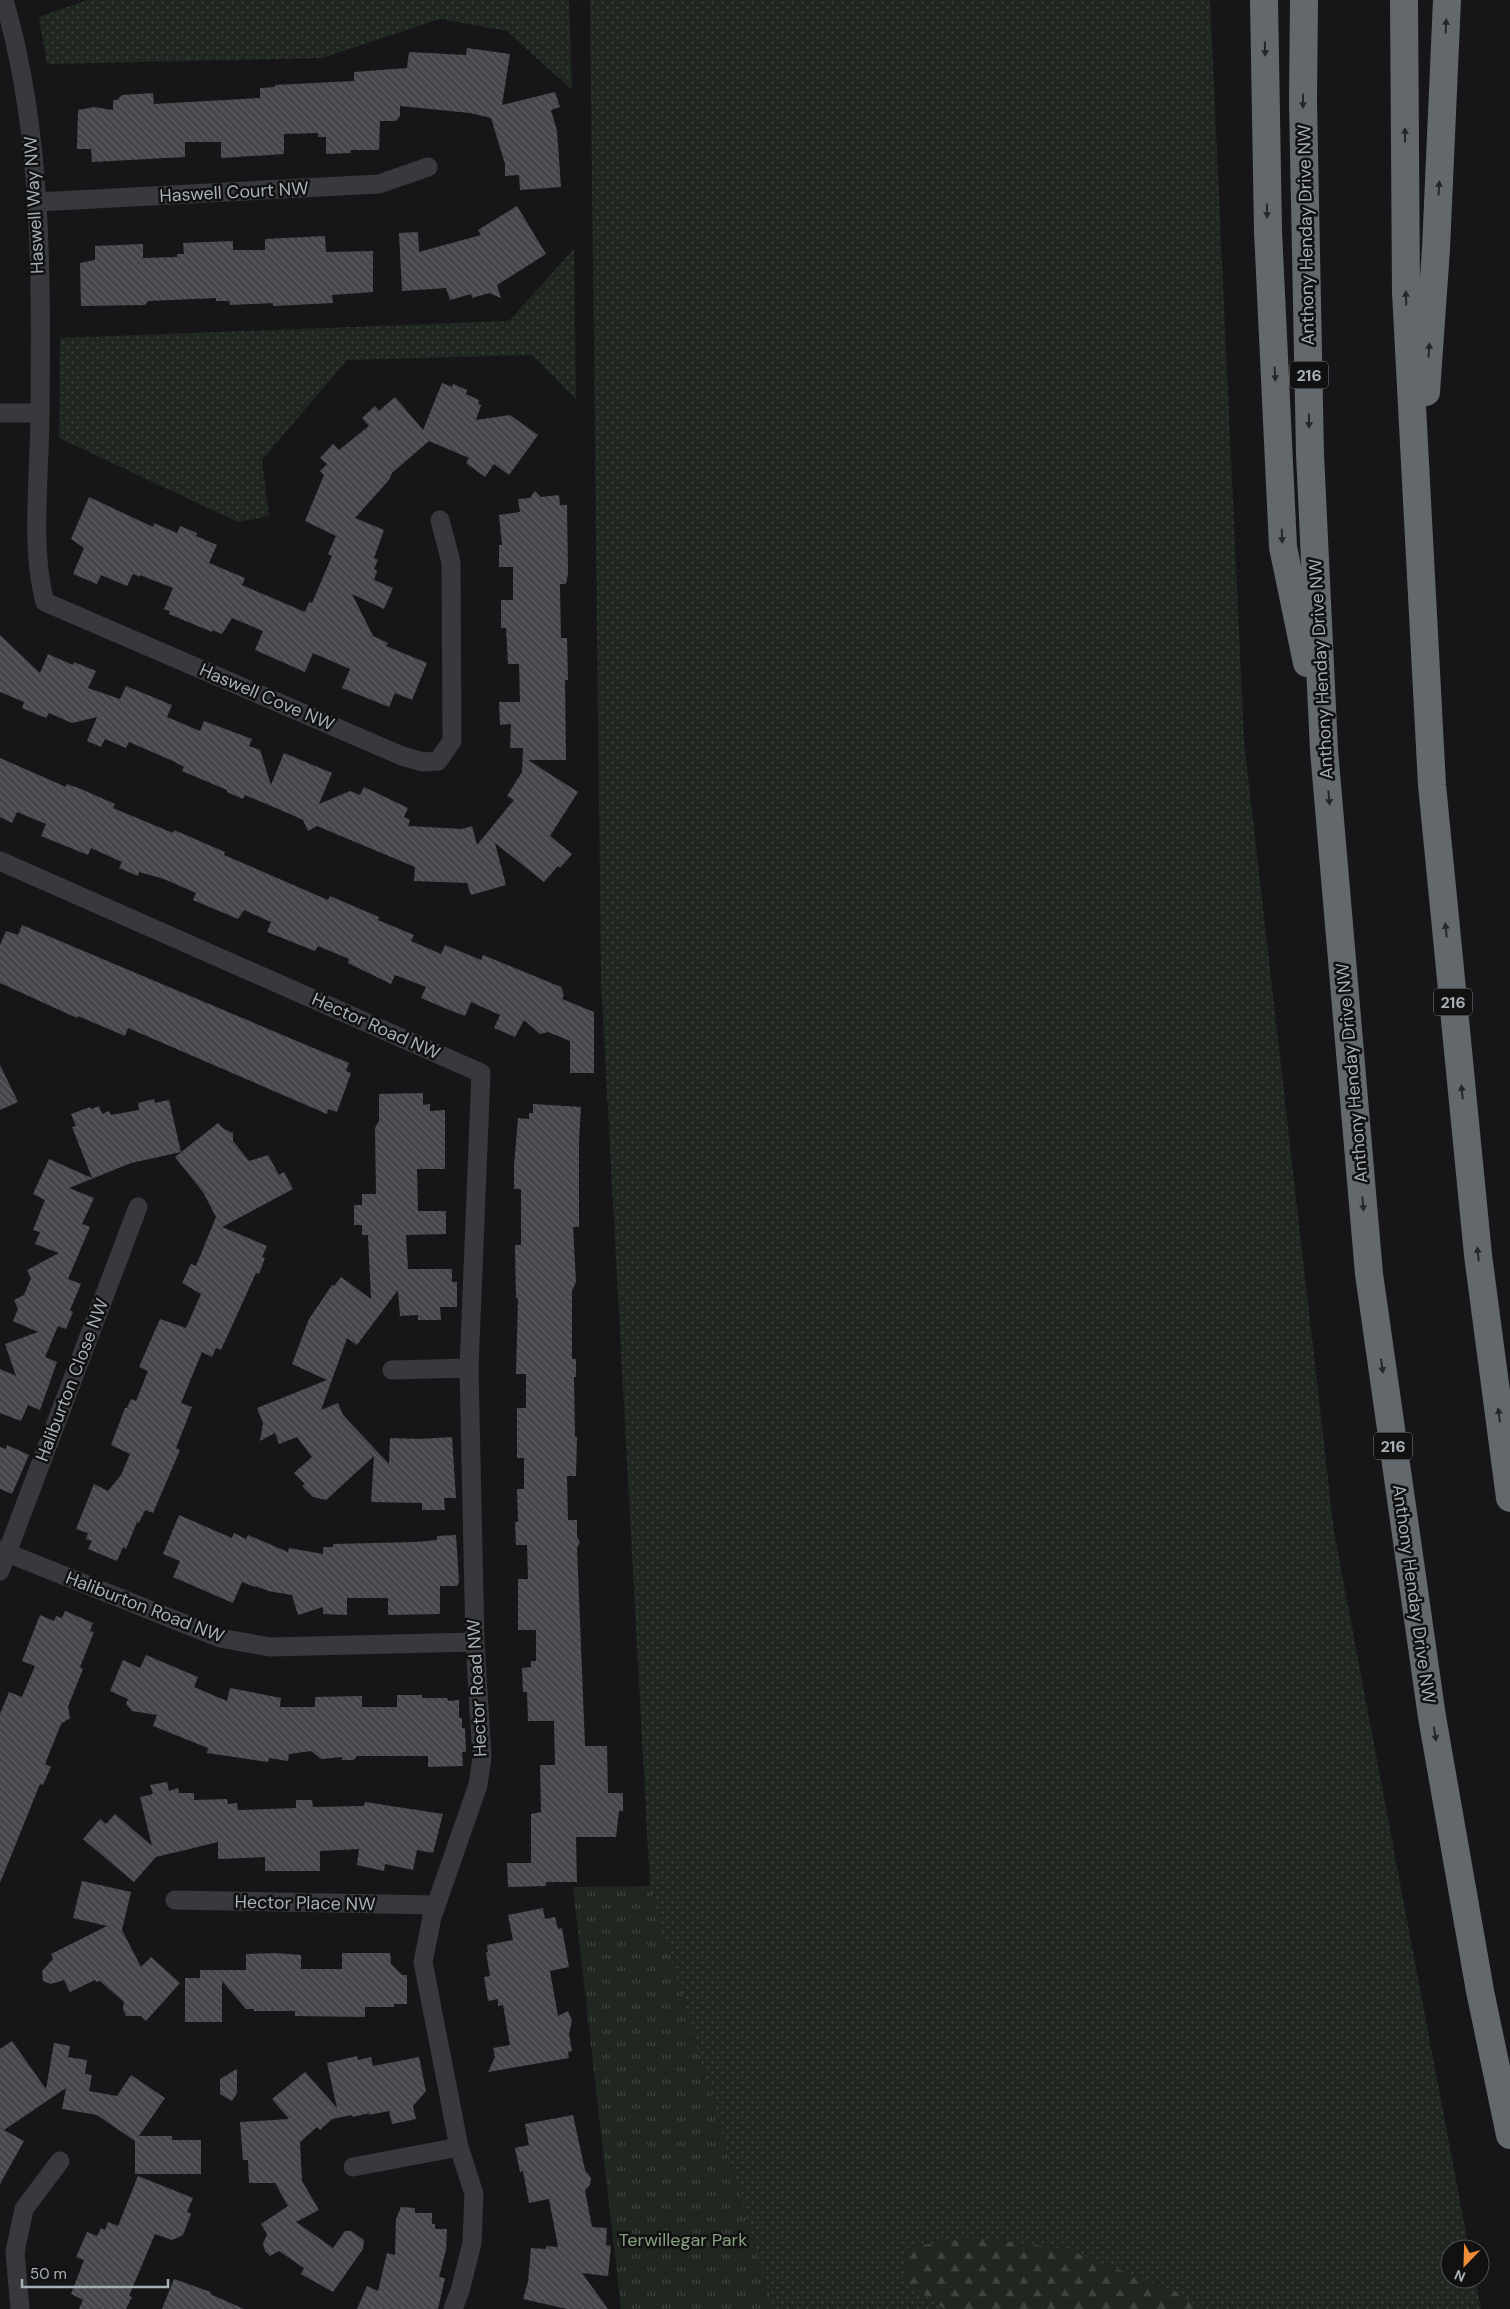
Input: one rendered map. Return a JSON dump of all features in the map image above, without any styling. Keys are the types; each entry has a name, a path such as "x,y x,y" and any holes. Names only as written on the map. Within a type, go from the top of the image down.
{"highway":[{"path":"1264,0 1268,231 1282,547 1324,750"},
{"name":"Anthony Henday Drive NW","path":"1304,0 1303,111 1310,454 1324,750 1372,1294 1432,1716 1480,1991 1510,2135"},
{"name":"216","path":"1404,0 1406,292 1433,795 1478,1255 1510,1498"},
{"path":"1418,504 1436,249 1447,0"}],"street":[{"name":"Haswell Way NW","path":"4,0 16,40 26,94 37,202 40,413"},
{"name":"Haswell Court NW","path":"37,202 379,184 428,168"},
{"path":"0,413 40,413"},
{"name":"Haswell Cove NW","path":"40,413 38,550 40,585 45,602 402,756 423,762 438,761 452,741 451,562 440,520"},
{"name":"Hector Road NW","path":"0,861 481,1073 469,1368 475,1642 482,1735 480,1776 436,1905 423,1962 459,2147 474,2194 472,2243 460,2291 453,2309"},
{"name":"Haliburton Close NW","path":"2,1558 138,1207"},
{"path":"392,1370 469,1368"},
{"name":"Haliburton Road NW","path":"2,1558 228,1640 270,1647 475,1642"},
{"name":"Hector Place NW","path":"175,1900 436,1905"},
{"path":"353,2167 459,2147"},
{"path":"20,2309 15,2252 24,2209 60,2161"}],"green space":[{"path":"87,0 569,0 572,90 507,31 440,19 322,58 47,64 39,17"},
{"path":"590,0 1210,0 1244,741 1334,1532 1467,2239 1440,2239 1440,2289 1477,2289 1481,2309 1200,2309 1179,2293 906,2281 944,2309 741,2309 661,1965 650,1886 601,981"},
{"path":"574,249 576,399 532,355 347,360 262,460 269,516 238,522 59,438 60,338 509,321"},
{"name":"Terwillegar Park","path":"650,1886 774,2309 621,2309 573,1887"},
{"path":"971,2237 1066,2249 1179,2293 1200,2309 944,2309 905,2281 905,2248"}],"building":[{"path":"467,48 510,54 502,105 555,92 560,107 551,110 557,131 561,187 520,190 519,175 505,176 505,164 491,118 470,113 400,106 400,116 396,121 380,121 379,150 351,150 351,153 326,154 326,137 318,137 318,133 284,134 284,154 221,158 221,142 185,142 185,157 92,162 91,149 77,149 78,110 94,107 113,110 113,100 117,100 122,95 153,93 154,104 260,98 260,88 275,87 275,85 354,81 354,72 407,68 409,52 466,55"},
{"path":"517,206 546,254 497,285 501,298 489,293 472,298 471,294 450,300 446,288 402,291 399,233 418,232 419,252 481,235 478,230"},
{"path":"325,236 326,252 373,251 373,292 332,295 333,303 273,306 273,303 230,305 229,301 216,301 216,298 148,301 145,305 81,306 80,263 95,260 95,246 143,244 143,258 177,257 177,254 184,254 183,243 233,241 233,250 265,250 265,239"},
{"path":"442,383 452,387 453,384 467,390 466,394 479,400 478,404 481,405 476,420 510,415 538,435 509,475 494,464 485,477 466,463 469,458 429,441 392,473 389,480 355,518 384,530 374,558 378,560 374,569 377,571 374,580 393,588 384,609 352,594 373,636 388,643 386,646 427,663 412,700 395,693 389,707 342,688 350,669 313,653 305,672 255,650 263,631 232,618 222,634 212,630 212,632 169,614 170,611 164,609 173,588 140,575 140,577 133,574 127,586 101,575 97,584 73,574 84,548 71,539 89,497 153,527 154,523 177,533 180,526 197,533 196,536 217,545 209,563 245,578 242,585 305,612 309,602 312,603 332,556 328,554 336,536 305,521 324,475 320,471 327,464 320,458 333,444 339,450 369,426 362,418 375,406 379,411 395,397 423,430"},
{"path":"535,491 541,497 559,495 560,505 567,505 568,573 566,584 560,584 561,638 567,638 568,680 565,680 566,760 528,760 578,792 550,836 572,854 544,882 495,843 506,885 471,895 467,883 414,881 415,867 317,826 308,831 303,820 245,795 243,799 227,792 227,790 182,771 184,767 173,761 129,742 126,748 105,739 101,747 87,741 97,717 72,723 49,713 46,718 22,708 24,702 0,692 0,635 40,673 48,654 73,665 74,662 96,671 88,688 120,699 126,686 172,705 167,717 200,731 204,721 252,739 249,746 260,750 271,785 284,753 332,773 319,804 350,791 360,795 364,787 408,808 404,817 410,820 408,826 462,829 472,826 477,845 514,800 507,796 522,772 523,748 510,748 511,724 500,725 499,702 520,702 519,664 508,664 506,628 501,628 501,600 513,600 513,567 499,567 499,545 502,545 499,515 520,512 518,499 530,498"},
{"path":"0,758 66,787 67,784 81,789 115,804 113,808 173,833 174,830 225,852 224,855 328,900 330,896 379,917 378,920 414,935 411,941 441,954 445,945 481,960 483,955 561,987 564,995 562,999 594,1012 594,1073 570,1073 570,1041 548,1032 540,1034 524,1020 515,1037 494,1028 500,1015 471,1002 465,1016 442,1007 421,998 426,987 395,975 391,984 348,963 349,959 318,946 315,951 267,932 271,922 244,910 238,919 193,900 196,893 164,879 139,872 138,876 119,868 122,862 91,848 88,855 41,836 46,824 17,812 12,823 0,817"},
{"path":"22,925 349,1063 346,1071 351,1073 337,1112 328,1109 327,1114 128,1028 125,1036 78,1016 77,1018 0,983 0,945 6,931 18,935"},
{"path":"0,1065 18,1102 0,1110"},
{"path":"423,1093 423,1105 430,1104 430,1111 445,1110 445,1169 417,1169 418,1211 446,1211 446,1234 406,1235 408,1269 452,1269 452,1282 457,1282 457,1307 440,1307 441,1320 418,1320 418,1315 400,1316 398,1290 357,1345 347,1338 321,1410 338,1403 343,1415 389,1464 390,1438 452,1437 456,1498 444,1498 445,1510 422,1510 422,1503 371,1502 374,1456 326,1500 313,1497 302,1486 305,1484 294,1473 312,1457 297,1437 279,1444 275,1433 260,1441 263,1423 257,1408 327,1380 292,1364 309,1319 332,1285 334,1286 341,1277 371,1299 368,1235 362,1235 362,1225 354,1225 354,1205 362,1205 362,1194 376,1194 375,1128 379,1121 379,1094"},
{"path":"154,1099 155,1103 169,1100 181,1152 131,1163 69,1188 94,1198 82,1224 90,1227 68,1279 81,1284 70,1310 73,1312 66,1329 58,1326 45,1357 57,1362 40,1410 28,1405 21,1421 0,1413 0,1369 16,1376 5,1344 38,1332 13,1321 18,1309 14,1300 24,1295 31,1278 27,1270 59,1253 35,1244 40,1232 33,1230 45,1200 33,1194 49,1159 92,1178 72,1127 76,1126 71,1114 90,1107 91,1109 99,1106 102,1114 109,1111 111,1115 139,1110 138,1103"},
{"path":"533,1104 581,1107 579,1227 573,1227 576,1282 572,1291 572,1359 576,1359 576,1377 574,1377 575,1437 577,1437 576,1476 567,1476 568,1520 577,1520 577,1537 580,1542 577,1548 585,1746 607,1746 608,1793 623,1793 623,1811 619,1811 616,1837 576,1837 577,1882 546,1882 546,1886 508,1887 507,1863 531,1863 531,1814 541,1812 540,1765 555,1765 554,1721 528,1721 527,1692 523,1692 522,1668 531,1667 531,1661 536,1661 536,1630 518,1630 518,1579 528,1579 527,1545 516,1545 515,1522 518,1522 517,1489 524,1489 524,1458 517,1458 517,1408 526,1408 526,1374 516,1374 518,1298 516,1298 515,1245 521,1245 521,1189 514,1189 514,1166 518,1118 529,1119 529,1113 533,1113"},
{"path":"218,1123 224,1129 233,1133 233,1141 249,1161 268,1155 279,1175 284,1172 293,1189 222,1227 267,1246 262,1257 265,1258 259,1274 256,1273 221,1350 216,1348 212,1357 202,1352 181,1403 192,1407 176,1448 180,1450 153,1513 145,1510 139,1523 137,1522 126,1549 123,1547 117,1561 88,1549 92,1541 86,1539 88,1533 76,1529 94,1484 108,1491 121,1475 130,1454 111,1445 125,1408 127,1408 131,1399 136,1401 148,1371 139,1367 160,1319 186,1328 201,1294 182,1283 191,1264 196,1266 216,1217 203,1192 175,1157"},
{"path":"7,1445 29,1455 12,1494 0,1489 0,1447 6,1449"},
{"path":"179,1515 232,1538 234,1533 246,1539 248,1535 288,1552 289,1548 323,1554 323,1547 333,1547 333,1544 416,1542 437,1540 437,1536 456,1535 459,1582 457,1586 440,1586 440,1614 388,1615 388,1598 347,1598 347,1615 323,1614 323,1607 298,1615 292,1595 268,1591 242,1582 233,1603 173,1577 180,1561 163,1554"},
{"path":"65,1611 93,1623 90,1631 94,1632 80,1667 83,1669 68,1707 70,1718 61,1724 45,1764 51,1767 43,1785 40,1784 0,1883 0,1714 9,1692 22,1697 35,1666 22,1661 40,1615 54,1621 56,1616 62,1618"},
{"path":"146,1655 198,1677 194,1687 227,1701 230,1688 281,1698 280,1707 315,1707 315,1697 362,1696 362,1707 397,1707 397,1695 422,1695 422,1698 447,1698 448,1701 459,1700 459,1718 462,1718 462,1728 465,1728 466,1752 462,1752 463,1766 428,1767 428,1756 357,1756 354,1760 342,1760 342,1757 321,1759 311,1751 289,1754 288,1761 269,1758 268,1762 207,1753 208,1748 153,1726 157,1715 132,1711 126,1704 128,1699 110,1691 123,1660 140,1668"},
{"path":"167,1782 169,1791 178,1788 179,1793 194,1793 194,1800 227,1799 228,1804 237,1803 238,1810 296,1808 296,1800 312,1800 313,1807 364,1806 365,1802 443,1814 433,1853 417,1850 413,1870 385,1864 384,1871 357,1865 359,1849 320,1851 320,1871 265,1871 265,1857 218,1859 218,1842 156,1857 134,1882 83,1839 100,1819 106,1824 115,1814 152,1846 140,1797 153,1794 150,1785"},
{"path":"82,1881 131,1892 122,1930 141,1967 151,1957 180,1983 146,2021 141,2016 126,2016 123,2009 124,2002 100,1981 96,1982 95,1980 70,1992 64,1980 51,1984 43,1981 42,1971 53,1959 51,1954 107,1926 73,1918"},
{"path":"543,1908 545,1919 555,1917 558,1929 562,1928 569,1967 550,1971 558,2016 568,2011 572,2021 569,2034 572,2051 568,2052 569,2058 488,2072 495,2057 493,2048 510,2045 503,2005 498,2006 498,1999 488,2001 484,1977 490,1976 486,1952 488,1952 487,1945 513,1940 508,1915"},
{"path":"275,1953 301,1955 301,1969 342,1969 342,1953 390,1953 391,1964 402,1975 407,1975 407,2004 394,2004 394,2007 365,2007 365,2017 295,2016 295,2011 254,2011 254,2009 246,2009 222,1981 222,2022 185,2022 185,1978 200,1978 200,1970 246,1970 246,1954"},
{"path":"12,2041 46,2089 54,2043 70,2046 68,2057 87,2060 85,2074 92,2075 89,2091 117,2096 131,2075 165,2098 139,2136 172,2136 172,2140 201,2140 201,2174 135,2174 135,2141 97,2115 62,2109 66,2088 4,2130 24,2141 0,2184 0,2049"},
{"path":"357,2056 358,2060 371,2057 373,2066 419,2057 426,2091 413,2106 416,2119 392,2124 389,2111 353,2117 352,2115 332,2119 320,2130 317,2127 300,2142 302,2181 319,2210 296,2222 333,2248 345,2231 351,2231 364,2240 363,2249 333,2292 301,2274 304,2268 279,2251 270,2256 265,2251 263,2244 267,2234 261,2224 288,2206 275,2183 249,2183 248,2160 243,2160 240,2122 289,2119 272,2099 305,2072 337,2108 327,2063"},
{"path":"237,2069 237,2093 232,2101 220,2094 220,2079"},
{"path":"573,2115 585,2170 591,2178 590,2185 585,2190 592,2227 607,2228 606,2245 611,2246 608,2276 582,2273 608,2309 567,2309 523,2299 528,2282 531,2248 546,2249 546,2246 558,2247 549,2199 529,2203 523,2171 520,2172 515,2148 529,2145 525,2124"},
{"path":"138,2176 193,2198 187,2212 191,2214 183,2235 172,2240 155,2234 129,2296 132,2297 126,2309 79,2309 83,2300 71,2294 84,2260 76,2257 87,2232 97,2236 101,2228 105,2230 108,2222 118,2226"},
{"path":"401,2207 415,2208 415,2213 432,2213 432,2224 435,2224 435,2229 447,2229 446,2250 439,2277 445,2278 438,2309 357,2309 367,2286 378,2291 387,2253 395,2255 396,2219"},
{"path":"174,2279 211,2292 210,2294 244,2309 162,2309"}]}
